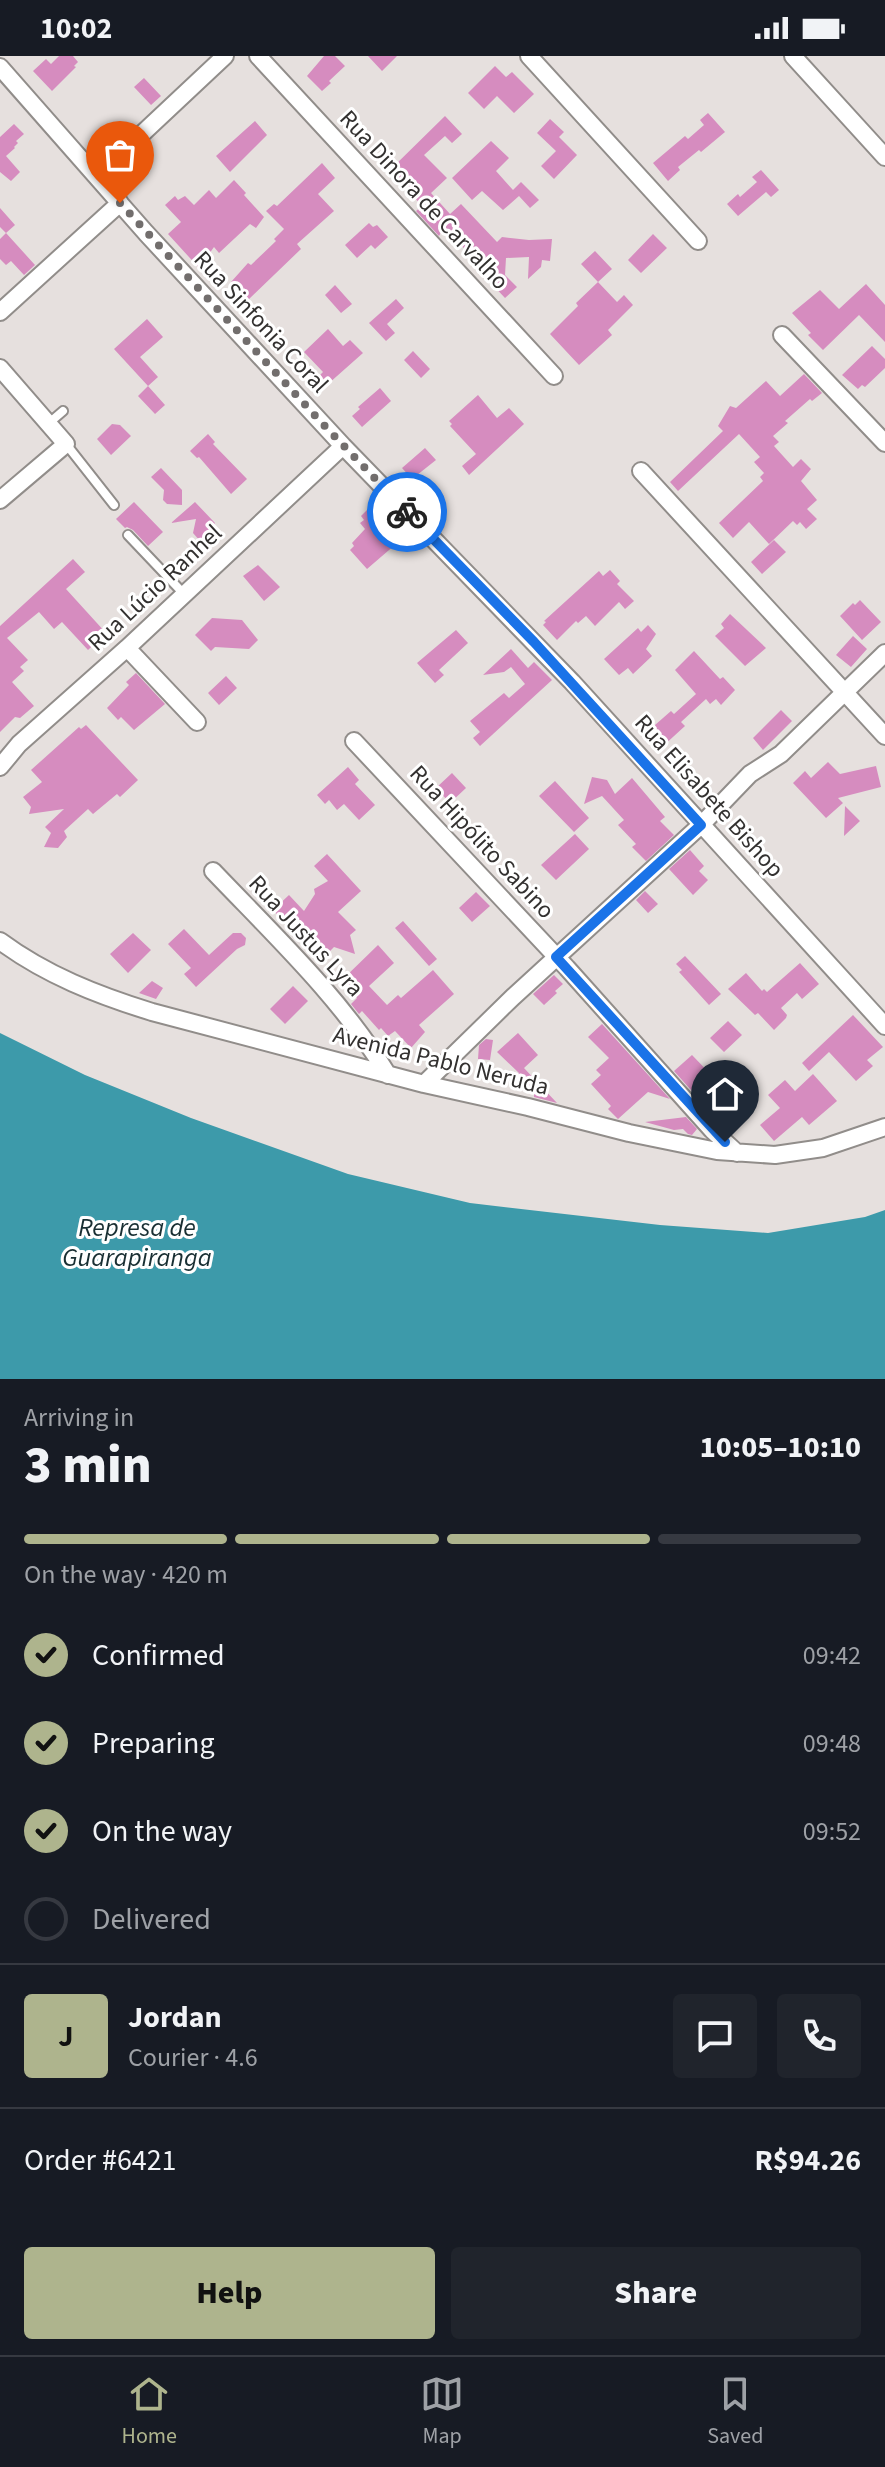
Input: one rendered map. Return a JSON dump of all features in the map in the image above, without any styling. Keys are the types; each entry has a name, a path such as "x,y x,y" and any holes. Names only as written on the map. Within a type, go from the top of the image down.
{"street":[{"path":"97,176 225,56"},
{"name":"Rua Dinora de Carvalho","path":"258,56 554,376"},
{"path":"529,56 698,241"},
{"path":"793,56 885,157"},
{"name":"Rua Sinfonia Coral","path":"0,67 343,446 495,602"},
{"path":"0,312 120,203"},
{"path":"782,335 885,443"},
{"path":"0,368 66,444 0,500"},
{"name":"Rua Lúcio Ranhel","path":"0,767 19,744 127,648 343,446"},
{"path":"641,471 885,736"},
{"name":"Rua Elisabete Bishop","path":"495,602 759,885 885,1026"},
{"path":"127,648 197,722"},
{"path":"424,1084 556,957 701,825 750,774 778,756 885,653"},
{"name":"Rua Hipólito Sabino","path":"354,741 712,1130 737,1153"},
{"name":"Rua Justus Lyra","path":"213,871 340,1006 388,1075"},
{"name":"Avenida Pablo Neruda","path":"0,941 55,976 116,1001 388,1075 640,1136 717,1151 775,1155 823,1148 885,1127"}],"lane":[{"path":"49,423 63,411"},
{"path":"66,444 114,505"},
{"path":"128,535 184,594"}],"water":[{"name":"Represa de Guarapiranga","path":"0,1033 85,1075 191,1118 348,1174 470,1203 660,1225 768,1233 865,1217 885,1210 885,1379 0,1379"}],"building":[{"path":"59,56 73,56 78,62 52,91 33,71 46,59 51,64"},
{"path":"324,56 335,56 345,66 322,91 307,76"},
{"path":"368,56 397,56 382,71"},
{"path":"495,66 506,77 512,72 534,94 514,113 497,96 484,109 468,93"},
{"path":"144,78 161,96 151,105 134,87"},
{"path":"708,113 725,132 678,167 680,170 668,181 653,163 685,136 688,139 704,125 700,120"},
{"path":"445,116 462,134 452,143 445,136 424,155 447,178 431,193 450,214 461,204 497,242 502,237 552,239 550,261 542,260 541,267 528,279 529,257 506,258 505,275 517,287 505,298 444,227 439,236 416,211 422,206 390,170"},
{"path":"550,119 564,132 559,137 577,155 554,179 541,166 556,151 537,133"},
{"path":"255,121 267,135 230,172 216,156"},
{"path":"14,124 24,134 6,156 20,172 11,181 0,172 0,137"},
{"path":"491,141 509,158 496,171 513,190 521,182 539,200 530,208 519,196 503,210 482,191 472,200 452,178"},
{"path":"322,163 335,178 318,194 334,211 297,244 301,249 248,300 231,282 248,263 251,265 276,241 274,239 284,229 266,211 274,204 277,206"},
{"path":"761,170 779,190 771,197 766,192 738,216 727,204 757,182 752,177"},
{"path":"234,180 264,217 256,228 250,224 219,253 214,247 199,268 168,234 181,222 165,205 175,196 178,200 185,196 194,205 209,190 216,198"},
{"path":"0,208 15,225 6,233 0,227"},
{"path":"369,223 373,227 377,225 388,237 375,249 371,245 357,258 345,245"},
{"path":"6,233 35,265 24,275 11,261 6,265 0,259 0,239"},
{"path":"653,234 667,248 641,273 628,260"},
{"path":"595,251 612,269 598,282 581,264"},
{"path":"598,282 617,302 624,295 633,305 608,330 612,335 579,365 550,334"},
{"path":"866,284 885,305 885,342 859,315 823,350 792,313 820,290 839,309"},
{"path":"335,285 352,304 341,313 325,295"},
{"path":"396,299 404,308 387,324 395,333 386,341 369,323"},
{"path":"147,319 163,337 140,357 158,377 148,386 114,349"},
{"path":"328,329 343,346 350,340 363,353 328,384 320,375 323,372 304,352"},
{"path":"872,346 885,359 885,368 865,387 862,385 858,389 842,375"},
{"path":"413,351 430,369 421,378 404,360"},
{"path":"804,374 822,393 812,401 810,399 773,436 779,442 774,446 793,467 801,459 811,469 801,481 817,500 807,509 817,519 806,529 800,522 797,525 793,521 769,544 749,522 733,538 719,523 763,481 760,477 764,473 754,462 760,457 739,434 678,491 670,482 723,431 718,426 730,406 736,408 766,381 780,396"},
{"path":"148,386 165,405 155,414 138,396"},
{"path":"380,388 391,401 362,427 352,416"},
{"path":"478,395 497,418 509,408 524,424 469,475 462,466 476,454 449,421"},
{"path":"112,424 120,425 131,436 111,455 97,439"},
{"path":"208,434 215,442 213,444 247,479 231,494 190,451"},
{"path":"425,448 436,460 412,479 402,468"},
{"path":"161,468 182,490 182,505 167,504 163,500 164,490 151,477"},
{"path":"134,502 163,532 148,546 133,530 125,528 116,519"},
{"path":"195,502 215,523 200,541 193,533 196,519 171,523"},
{"path":"372,505 403,538 367,569 350,550 354,546 352,543 365,529 360,523 364,520 361,516"},
{"path":"774,540 786,552 762,574 751,562"},
{"path":"73,559 85,572 66,589 106,633 88,650 62,622 54,629 39,612 7,638 28,660 20,667 24,671 12,682 34,706 20,718 15,717 0,732 0,626"},
{"path":"258,565 280,587 264,601 243,576"},
{"path":"610,570 620,581 617,584 634,601 625,609 619,602 595,626 586,616 578,623 576,621 557,640 543,625 544,621 599,571 603,576"},
{"path":"860,600 881,622 862,640 840,616"},
{"path":"730,614 766,648 745,666 715,636 724,628 721,624"},
{"path":"212,618 242,620 258,640 249,649 215,647 211,651 195,635"},
{"path":"648,625 656,634 646,649 652,656 633,674 628,668 619,675 604,659 638,628 641,632"},
{"path":"456,630 468,643 439,670 444,675 435,683 417,663"},
{"path":"853,636 867,649 851,667 836,655"},
{"path":"511,649 528,668 534,662 552,680 480,746 473,738 480,732 470,721 504,693 509,698 525,684 511,667 504,672 483,675"},
{"path":"694,651 735,690 721,705 716,699 710,704 706,699 681,722 685,726 662,747 659,743 651,743 652,737 647,732 696,694 675,670"},
{"path":"136,673 165,704 134,730 107,708"},
{"path":"226,676 237,688 219,705 208,693"},
{"path":"781,710 792,721 763,750 753,738"},
{"path":"86,725 138,780 120,797 117,794 93,814 88,809 64,831 67,837 58,848 44,847 51,833 45,827 64,809 29,814 31,807 23,797 42,782 31,770 79,727 81,729"},
{"path":"828,762 840,774 876,766 881,787 838,798 843,803 826,818 793,783 805,771 811,778"},
{"path":"348,767 359,780 355,784 375,805 359,820 344,804 337,810 329,800 325,804 317,795"},
{"path":"452,773 466,788 450,803 436,788"},
{"path":"592,777 607,780 615,794 632,778 665,817 660,821 674,835 646,861 632,847 636,844 618,825 624,820 602,796 584,804"},
{"path":"555,781 589,818 574,832 539,796"},
{"path":"845,806 860,821 844,836"},
{"path":"575,834 589,849 556,880 541,865"},
{"path":"690,850 704,866 699,871 708,880 693,895 669,869"},
{"path":"327,854 361,891 338,912 356,930 350,935 355,954 334,947 323,958 273,910 289,895 304,911 315,894 314,889 328,881 314,866"},
{"path":"645,891 658,904 648,913 636,900"},
{"path":"476,892 490,906 472,922 459,908"},
{"path":"403,921 437,959 429,966 395,928"},
{"path":"184,929 209,955 233,933 241,933 246,938 245,945 196,987 184,974 191,968 168,944"},
{"path":"133,933 151,950 128,973 110,954"},
{"path":"378,945 394,963 369,986 387,1005 398,995 401,998 433,970 454,994 419,1025 425,1032 411,1048 395,1031 388,1036 362,1011 359,1014 351,1004 357,998 341,981"},
{"path":"685,956 721,994 709,1005 679,972 682,970 676,964"},
{"path":"800,963 819,984 802,999 797,993 781,1008 787,1015 774,1030 728,989 746,973 762,991 767,992"},
{"path":"554,975 563,984 544,1005 533,994"},
{"path":"152,981 163,988 156,999 139,993"},
{"path":"293,986 308,1001 285,1024 270,1009"},
{"path":"853,1015 883,1047 867,1060 873,1066 856,1081 829,1052 809,1071 802,1063"},
{"path":"728,1021 742,1035 724,1052 710,1038"},
{"path":"602,1024 670,1099 648,1092 618,1119 608,1109 611,1106 591,1084 601,1075 596,1070 609,1058 588,1037"},
{"path":"518,1033 538,1055 524,1068 557,1103 513,1087 519,1073 497,1052"},
{"path":"486,1039 493,1040 490,1060 478,1059 479,1045"},
{"path":"692,1055 718,1082 699,1099 674,1071"},
{"path":"813,1074 837,1101 809,1125 802,1117 774,1141 760,1125 780,1108 768,1095 785,1080 795,1091"},
{"path":"686,1117 697,1129 692,1135 683,1129 674,1130 645,1122"}],"way so far":[{"path":"120,203 407,512"}],"route":[{"path":"407,512 534,642 701,825 556,957 725,1142"}]}
